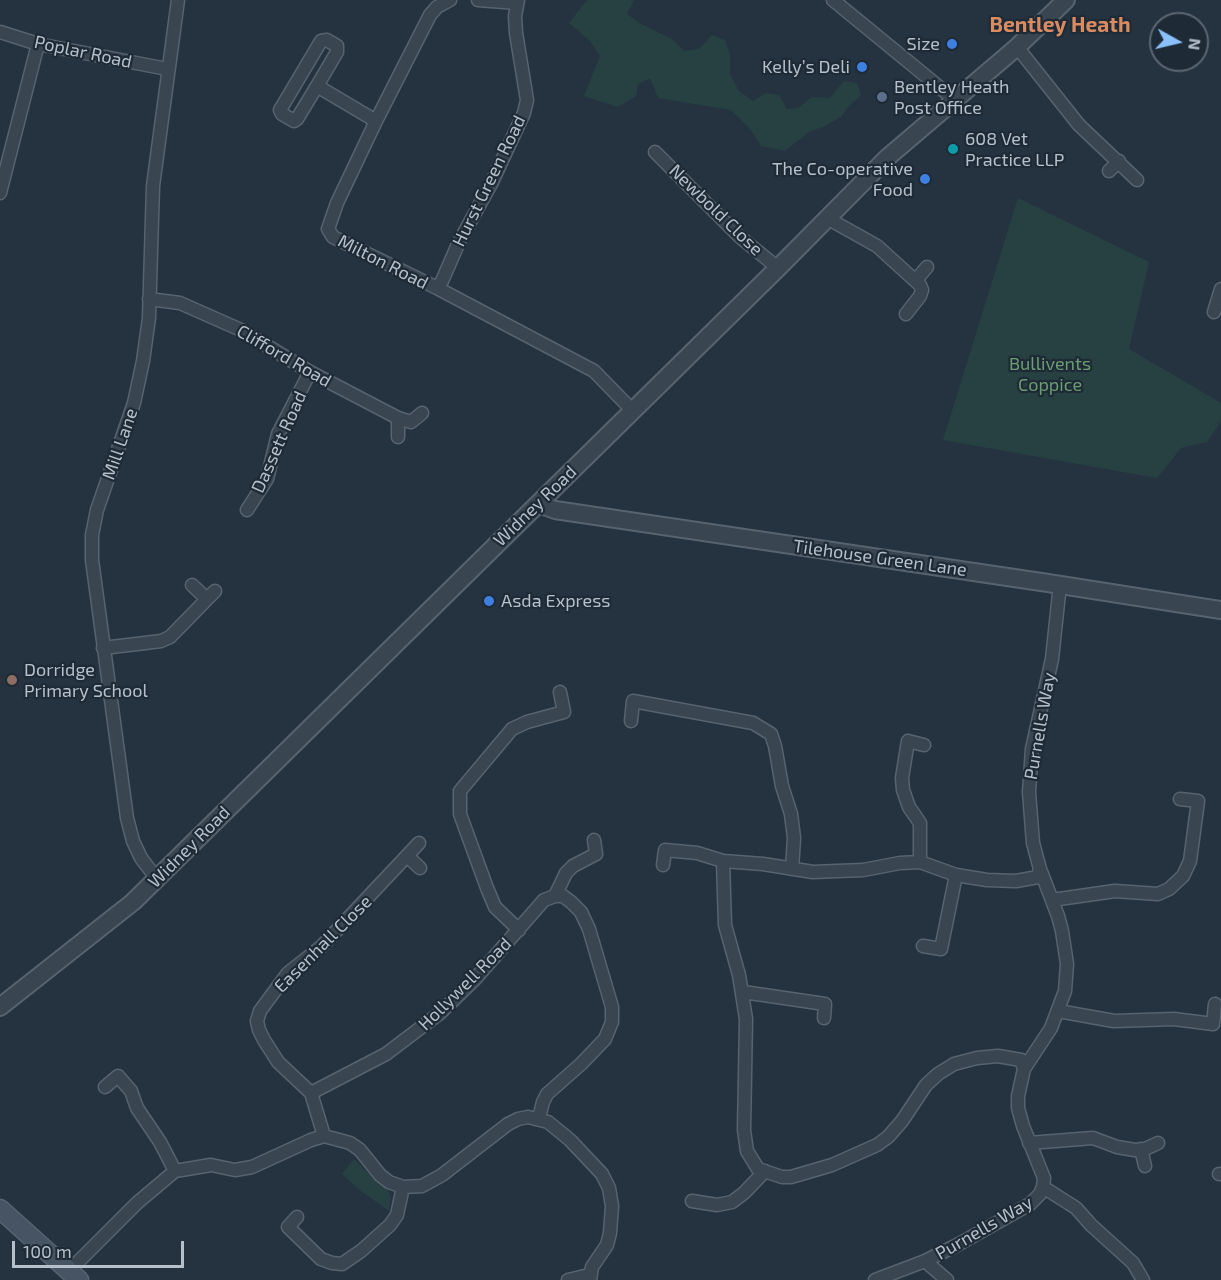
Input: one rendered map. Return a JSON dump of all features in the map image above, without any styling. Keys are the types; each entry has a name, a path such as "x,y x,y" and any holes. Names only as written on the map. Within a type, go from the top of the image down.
{"main road":[{"path":"0,1209 74,1276"}],"street":[{"name":"Mill Lane","path":"157,879 141,858 130,832 103,648 92,560 92,535 97,510 139,385 149,318 153,186 178,0"},
{"name":"Milton Road","path":"450,0 437,7 430,15 376,121 337,203 328,229 333,237 594,370 632,410"},
{"path":"478,0 518,2"},
{"path":"833,0 955,100"},
{"name":"Widney Road","path":"0,1007 133,902 539,504 888,157 1017,46 1063,1"},
{"name":"Hurst Green Road","path":"437,288 491,184 528,100 516,33 518,2"},
{"name":"Poplar Road","path":"0,32 38,44 167,69"},
{"path":"327,40 337,46 337,52 318,86 297,119 294,121 282,114 280,110 321,41 327,40"},
{"path":"0,193 38,44"},
{"path":"1017,46 1079,125 1137,180"},
{"path":"318,86 376,121"},
{"name":"Newbold Close","path":"655,152 740,237 778,268"},
{"path":"1109,171 1119,161"},
{"path":"827,218 877,246 916,280 922,290 906,314"},
{"path":"916,280 927,267"},
{"path":"1214,312 1221,289"},
{"name":"Clifford Road","path":"149,299 180,303 241,330 310,372 398,418"},
{"name":"Dassett Road","path":"247,510 267,479 279,434 310,372"},
{"path":"398,437 398,418 411,422 422,413"},
{"name":"Tilehouse Green Lane","path":"539,504 555,510 1060,584 1221,610"},
{"name":"Purnells Way","path":"875,1280 926,1261 1030,1204 1040,1194 1043,1187 1044,1178 1029,1143 1018,1108 1020,1083 1024,1069 1051,1028 1065,991 1067,964 1058,916 1040,868 1033,843 1029,814 1032,748 1052,659 1060,584"},
{"path":"103,648 153,642 170,637 211,595 192,585"},
{"path":"519,930 495,907 460,814 460,790 512,729 527,722 564,712 560,692"},
{"path":"631,722 633,701 753,723 771,734 782,786 791,814 794,838 792,869"},
{"path":"920,862 920,823 906,798 902,778 908,741 924,745"},
{"path":"1052,900 1115,891 1158,894 1169,889 1183,876 1190,861 1198,801 1180,799"},
{"name":"Hollywell Road","path":"310,1093 386,1054 440,1013 475,979 544,900 555,896 566,873 573,866 596,854 594,840"},
{"name":"Easenhall Close","path":"310,1093 278,1062 264,1040 257,1021 260,1011 288,974 322,946 419,843"},
{"path":"663,865 665,850 697,854 723,861 763,864 813,872 862,870 900,862 920,862 956,875 987,880 1016,881 1038,878 1040,868"},
{"path":"407,856 420,868"},
{"path":"723,861 725,925 743,992 746,1050 744,1130 747,1151 758,1169 782,1177 791,1177 832,1165 877,1145 888,1137 902,1121 926,1085 954,1064 998,1056 1021,1060 1024,1069"},
{"path":"923,946 941,949 956,875"},
{"path":"539,1119 547,1094 605,1039 612,1022 612,1007 589,929 581,912 571,902 563,896 555,896"},
{"path":"743,992 825,1004 824,1018"},
{"path":"1058,1011 1114,1021 1174,1018 1213,1024 1215,1004"},
{"path":"105,1087 118,1076 131,1091 137,1108 160,1142 175,1171"},
{"path":"310,1093 324,1136"},
{"path":"74,1276 137,1203 175,1171 211,1165 235,1170 252,1167 324,1136 350,1143 360,1150 380,1175 389,1182 403,1187 422,1186 432,1182 508,1124 518,1119 539,1119 548,1122 570,1140 602,1174 609,1188 612,1206 607,1245 592,1267 589,1278 568,1280"},
{"path":"1029,1143 1093,1138 1117,1147 1142,1149 1158,1143"},
{"path":"1142,1149 1145,1166"},
{"path":"699,1206 732,1202 765,1172"},
{"path":"297,1217 288,1227 321,1259 332,1263 342,1263 362,1251 390,1225 398,1215 403,1187"},
{"path":"1043,1187 1076,1208 1091,1225 1133,1263 1143,1280"},
{"path":"926,1261 947,1280"}],"green space":[{"path":"587,0 634,0 627,14 641,24 672,39 684,51 699,49 712,35 725,40 730,54 730,74 739,91 753,101 766,93 779,95 787,109 798,108 812,97 830,98 844,81 857,83 861,95 841,117 809,132 785,151 761,146 750,129 731,110 658,98 650,78 638,84 636,96 618,107 584,96 600,56 590,41 569,23"},
{"name":"Bullivents Coppice","path":"1018,198 1149,262 1129,349 1221,403 1221,421 1207,442 1181,448 1157,478 943,440"},
{"path":"354,1159 388,1190 391,1198 389,1211 342,1174"}],"place":[{"name":"Size","path":"952,44"},
{"name":"Kelly’s Deli","path":"862,67"},
{"name":"Bentley Heath Post Office","path":"882,97"},
{"name":"608 Vet Practice LLP","path":"953,149"},
{"name":"The Co-operative Food","path":"925,179"},
{"name":"Asda Express","path":"489,601"},
{"name":"Dorridge Primary School","path":"12,680"}],"district":[{"name":"Bentley Heath","path":"1060,25"}]}
